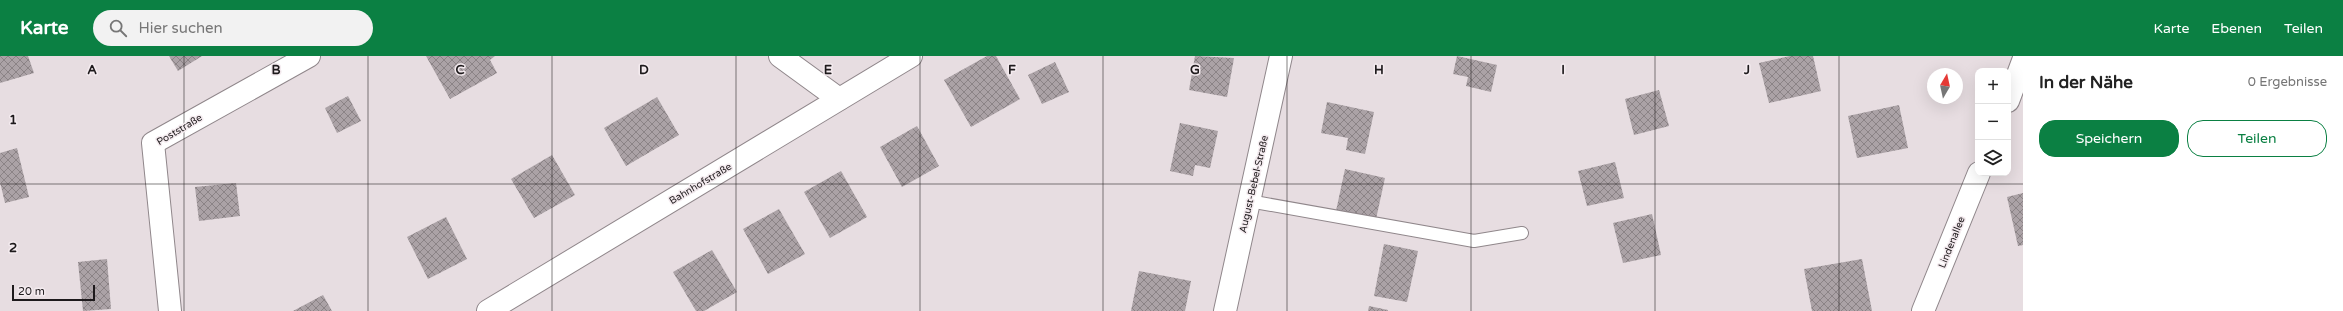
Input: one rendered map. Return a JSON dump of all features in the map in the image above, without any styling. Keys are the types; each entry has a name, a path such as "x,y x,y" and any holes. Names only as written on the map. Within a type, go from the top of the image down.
{"street":[{"name":"Poststraße","path":"170,311 153,143 309,56"},
{"path":"780,56 838,99"},
{"name":"Bahnhofstraße","path":"488,311 911,56"},
{"name":"August-Bebel-Straße","path":"1225,311 1281,56"},
{"path":"2011,93 2023,62"},
{"name":"Lindenallee","path":"1923,311 1978,176"}],"lane":[{"path":"1249,201 1474,241 1522,233"}],"building":[{"path":"0,56 28,56 34,73 0,83"},
{"path":"169,56 202,56 178,71"},
{"path":"426,56 495,56 490,60 497,73 450,99"},
{"path":"987,56 996,56 1020,99 971,127 944,80"},
{"path":"1195,56 1234,58 1227,97 1189,90"},
{"path":"1457,56 1497,65 1491,92 1466,86 1468,77 1453,74"},
{"path":"1790,56 1813,56 1821,91 1769,103 1759,63"},
{"path":"1055,62 1069,92 1042,104 1028,75"},
{"path":"1659,90 1669,126 1634,135 1625,99"},
{"path":"348,96 361,121 337,133 325,108"},
{"path":"657,97 679,135 626,166 604,128"},
{"path":"1327,102 1374,112 1365,154 1346,150 1348,138 1321,133"},
{"path":"1899,105 1908,148 1857,158 1848,116"},
{"path":"1180,123 1218,131 1210,168 1195,165 1193,176 1170,171"},
{"path":"917,126 939,166 902,187 880,147"},
{"path":"17,148 29,197 5,203 0,182 0,153"},
{"path":"552,155 575,195 534,218 511,179"},
{"path":"1615,162 1624,198 1587,206 1578,171"},
{"path":"1345,169 1385,178 1376,219 1336,211"},
{"path":"841,171 867,217 830,238 804,192"},
{"path":"236,183 240,216 199,221 195,187"},
{"path":"2023,193 2023,245 2018,246 2007,197"},
{"path":"779,209 805,254 768,274 743,229"},
{"path":"1652,214 1661,255 1623,263 1613,223"},
{"path":"446,217 467,259 428,279 407,237"},
{"path":"1384,244 1418,251 1407,302 1374,296"},
{"path":"712,250 737,292 704,311 696,311 673,272"},
{"path":"107,259 111,309 83,311 78,262"},
{"path":"1862,259 1872,311 1812,311 1804,269"},
{"path":"1139,271 1191,281 1185,311 1131,311"},
{"path":"323,295 332,311 293,311"},
{"path":"1369,306 1388,310 1388,311 1368,311"}]}
